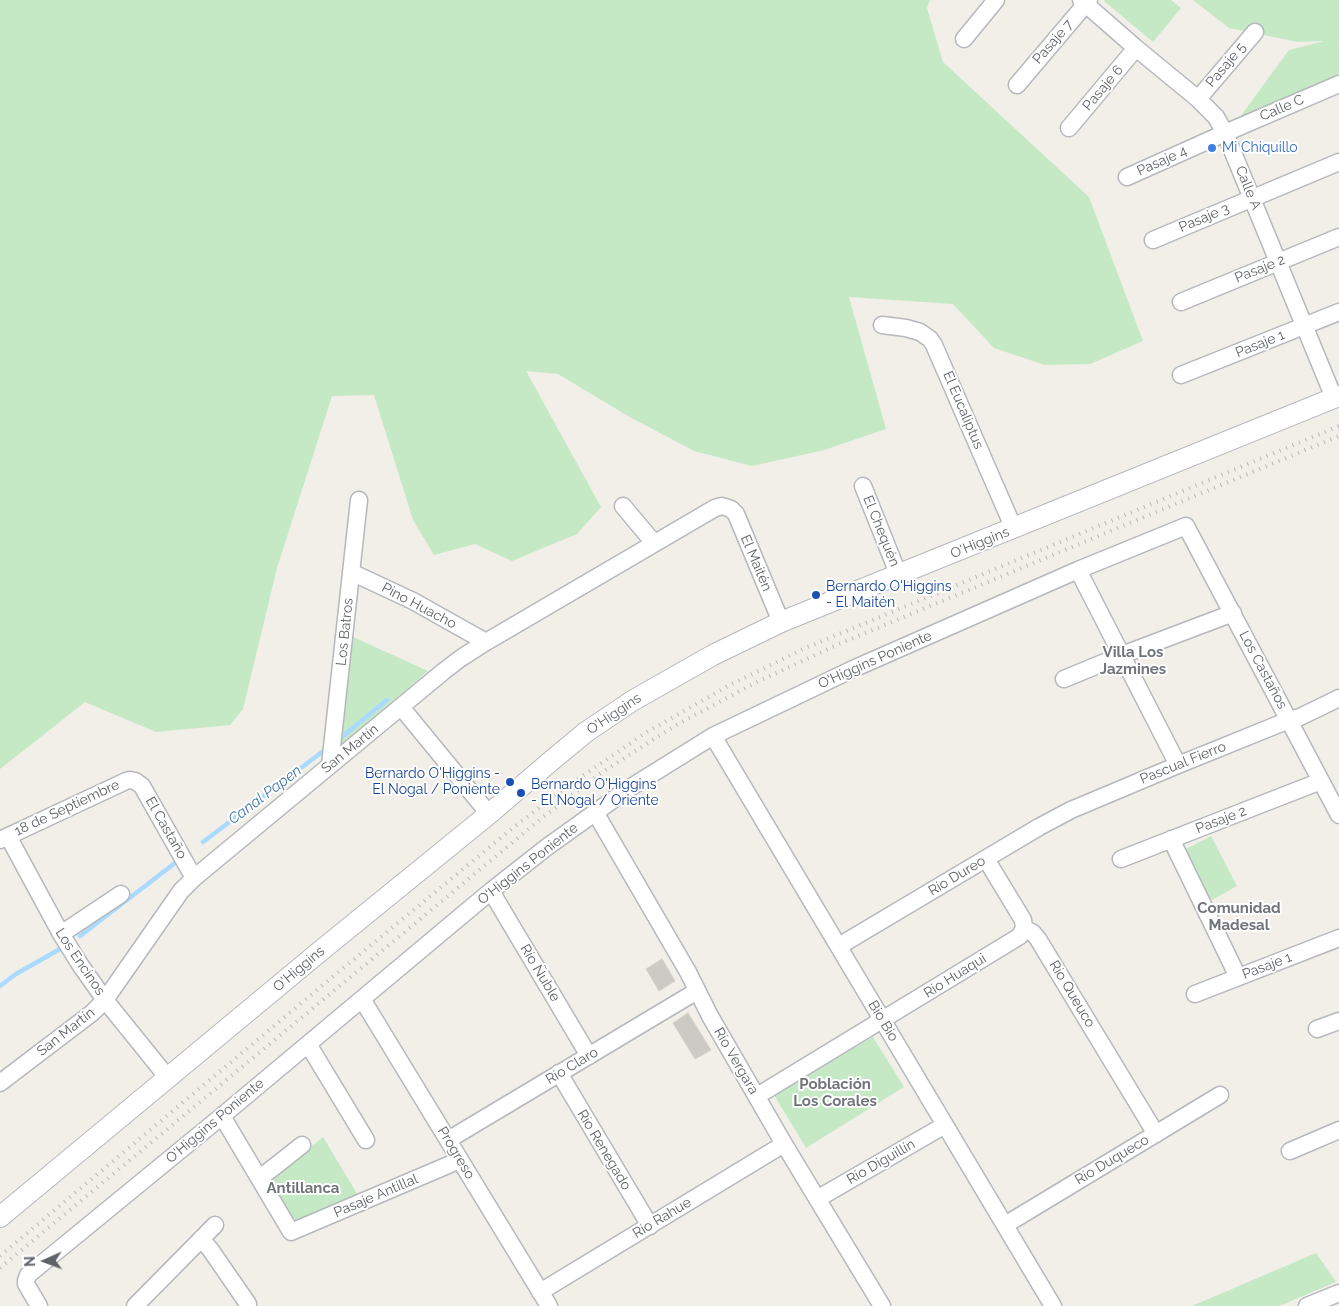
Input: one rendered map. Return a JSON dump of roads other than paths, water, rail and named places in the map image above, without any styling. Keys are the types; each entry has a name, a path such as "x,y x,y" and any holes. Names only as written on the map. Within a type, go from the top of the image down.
{"street":[{"path":"964,39 996,0"},
{"name":"Calle A","path":"1086,1 1136,48 1212,112 1225,133 1304,326 1337,397"},
{"name":"Pasaje 7","path":"1017,85 1086,1"},
{"name":"Pasaje 5","path":"1198,99 1255,32"},
{"name":"Pasaje 6","path":"1069,128 1136,48"},
{"name":"Calle C","path":"1225,133 1339,84"},
{"name":"Pasaje 4","path":"1127,177 1225,133"},
{"name":"Pasaje 3","path":"1153,240 1339,162"},
{"name":"Pasaje 2","path":"1181,302 1339,237"},
{"name":"Pasaje 1","path":"1181,376 1339,312"},
{"name":"El Eucaliptus","path":"882,325 920,332 930,339 934,345 1014,529"},
{"name":"O'Higgins","path":"0,1217 586,732 656,687 713,655 782,622 1337,397"},
{"name":"El Chequén","path":"862,486 899,576"},
{"name":"Los Batros","path":"330,765 359,500"},
{"path":"622,506 654,543"},
{"name":"San Martín","path":"0,1083 82,1021 105,1000 181,892 194,878 450,666 486,642 715,508 728,507"},
{"name":"El Maitén","path":"728,507 736,514 782,622"},
{"name":"O'Higgins Poniente","path":"39,1306 28,1288 26,1281 28,1275 491,891 595,812 713,736 853,669 1078,570 1186,526"},
{"name":"Los Castaños","path":"1186,526 1339,815"},
{"path":"1078,570 1178,765"},
{"name":"Pino Huacho","path":"351,572 413,601 486,642"},
{"path":"1064,679 1233,613"},
{"name":"Pascual Fierro","path":"1077,808 1178,765 1300,717 1339,698"},
{"path":"401,707 488,814"},
{"name":"Bio Bio","path":"713,736 1053,1306"},
{"name":"18 de Septiembre","path":"4,838 126,781 135,781"},
{"name":"El Castaño","path":"135,781 142,786 194,878"},
{"name":"Pasaje 2","path":"1122,859 1322,782"},
{"name":"Río Dureo","path":"838,946 1039,827 1077,808"},
{"name":"Río Vergara","path":"595,812 688,972 710,1016 784,1144 882,1306"},
{"name":"Los Encinos","path":"4,838 81,966 105,1000 168,1078"},
{"path":"1172,839 1238,977"},
{"name":"Río Queuco","path":"986,859 1023,920 1024,928 1033,933 1038,939 1156,1134"},
{"name":"Río Ñuble","path":"491,891 589,1056"},
{"path":"61,934 121,894"},
{"name":"Río Huaqui","path":"757,1096 1020,936 1024,928"},
{"name":"Pasaje 1","path":"1195,994 1339,938"},
{"name":"Río Claro","path":"448,1140 697,991"},
{"name":"Progreso","path":"362,999 549,1306"},
{"path":"1317,1029 1339,1021"},
{"path":"308,1044 366,1140"},
{"name":"Río Renegado","path":"559,1073 650,1226"},
{"name":"Río Duqueco","path":"1005,1225 1220,1095"},
{"path":"222,1116 260,1178 302,1145"},
{"name":"Río Diguillín","path":"817,1199 946,1125"},
{"path":"1290,1151 1339,1130"},
{"name":"Río Rahue","path":"540,1292 784,1144"},
{"name":"Pasaje Antillal","path":"260,1178 292,1232 460,1160"},
{"path":"135,1306 215,1225"},
{"path":"201,1239 248,1304"},
{"path":"1307,1306 1339,1293"}],"waterway":[{"name":"Canal Papen","path":"343,736 387,700"},
{"name":"Canal Papen","path":"203,842 326,749"},
{"name":"Canal Papen","path":"80,936 175,863"},
{"name":"Canal Papen","path":"0,986 16,974 60,949"}],"railway":[{"path":"0,1256 514,827 569,785 647,732 728,686 803,649 1339,426"},
{"path":"0,1268 542,818 598,775 678,724 755,683 839,644 1339,436"}],"place":[{"name":"Mi Chiquillo","path":"1212,148"},
{"name":"Bernardo O'Higgins - El Maitén","path":"816,595"},
{"name":"Bernardo O'Higgins - El Nogal / Poniente","path":"510,782"},
{"name":"Bernardo O'Higgins - El Nogal / Oriente","path":"521,793"}],"district":[{"name":"Villa Los Jazmines","path":"1133,660"},
{"name":"Comunidad Madesal","path":"1239,916"},
{"name":"Población Los Corales","path":"835,1092"},
{"name":"Antillanca","path":"303,1188"}]}
